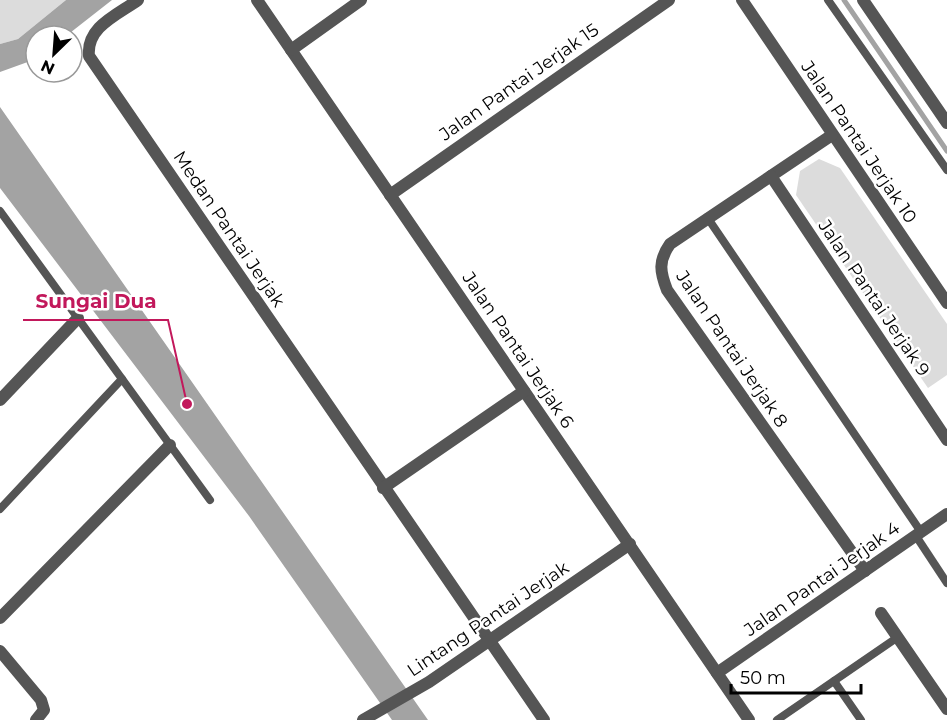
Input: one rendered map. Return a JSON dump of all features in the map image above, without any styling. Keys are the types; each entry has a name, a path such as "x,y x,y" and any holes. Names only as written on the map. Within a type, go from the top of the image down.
{"street":[{"name":"Medan Pantai Jerjak","path":"138,0 94,32 88,43 89,56 544,720"},
{"name":"Jalan Pantai Jerjak 6","path":"257,0 749,720"},
{"path":"291,50 361,0"},
{"name":"Jalan Pantai Jerjak 15","path":"390,195 669,0"},
{"name":"Jalan Pantai Jerjak 10","path":"742,0 947,303"},
{"path":"863,0 947,123"},
{"name":"Jalan Pantai Jerjak 8","path":"832,135 670,244 663,254 660,274 667,290 865,571"},
{"name":"Jalan Pantai Jerjak 9","path":"771,176 947,440"},
{"path":"0,400 78,318"},
{"path":"383,488 524,391"},
{"path":"0,618 170,446"},
{"name":"Jalan Pantai Jerjak 4","path":"717,673 947,514"},
{"name":"Lintang Pantai Jerjak","path":"365,720 429,682 630,544"},
{"path":"881,613 947,709"},
{"path":"0,651 41,700 44,710 36,720"}],"lane":[{"path":"828,0 947,170"},
{"path":"0,211 210,500"},
{"path":"707,217 918,534 947,583"},
{"path":"0,509 122,379"},
{"path":"777,720 898,637"},
{"path":"834,681 861,720"}],"shaded area":[{"path":"0,0 66,0 36,24 24,24 24,34 18,39 0,44"},
{"path":"66,0 112,0 81,24 36,24"},
{"path":"24,34 24,63 0,72 0,44 18,39"},
{"path":"0,107 428,720 392,720 249,516 0,188"},
{"path":"819,159 840,168 947,324 947,375 928,388 796,195 800,171"}],"waterway":[{"path":"844,0 947,151"}],"place":[{"name":"Sungai Dua","path":"187,404"}]}
